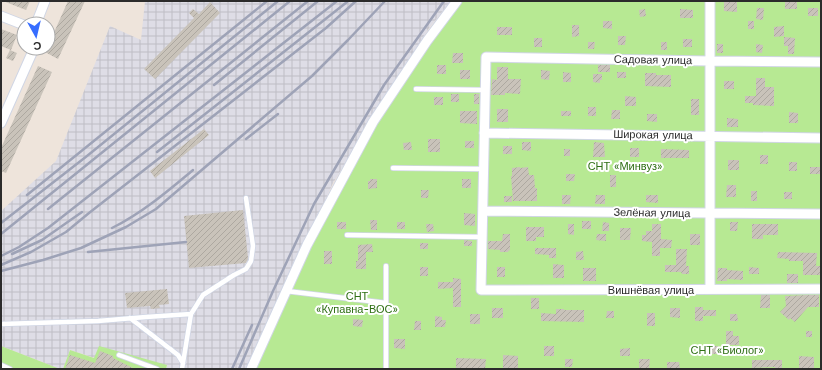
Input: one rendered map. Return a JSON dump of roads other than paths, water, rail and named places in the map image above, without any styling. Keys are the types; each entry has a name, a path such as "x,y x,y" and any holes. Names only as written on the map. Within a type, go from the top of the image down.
{"street":[{"path":"39,16 45,1"},
{"path":"251,369 307,245 373,122 427,41 457,1"},
{"path":"710,1 710,289"},
{"path":"1,16 16,22"},
{"path":"1,123 31,56"},
{"name":"Садовая улица","path":"485,90 486,57 821,62"},
{"path":"482,237 485,90"},
{"name":"Широкая улица","path":"484,133 821,138"},
{"name":"Зелёная улица","path":"483,211 821,214"},
{"name":"Вишнёвая улица","path":"482,237 481,290 821,289"}],"lane":[{"path":"416,89 485,90"},
{"path":"393,168 484,169"},
{"path":"182,369 191,314 203,295 246,269 251,261 252,246 246,198"},
{"path":"347,235 482,237"},
{"path":"386,266 386,369"},
{"path":"286,291 386,303"},
{"path":"1,324 98,321 191,314"},
{"path":"130,318 178,355 183,363"},
{"path":"119,355 156,369"},
{"path":"1,365 10,369"}],"railway":[{"path":"27,195 267,1"},
{"path":"1,223 87,156 278,1"},
{"path":"1,234 290,1"},
{"path":"48,209 308,1"},
{"path":"214,85 318,1"},
{"path":"1,256 19,247 48,228 337,1"},
{"path":"1,265 31,252 66,232 326,28 356,1"},
{"path":"1,271 81,248 126,227 156,209 312,76 385,1"},
{"path":"239,369 273,291 314,204 384,85 444,1"},
{"path":"157,152 347,2"},
{"path":"246,139 278,114"},
{"path":"112,228 144,209 193,170"},
{"path":"12,254 42,240 82,212"},
{"path":"88,252 186,242"},
{"path":"232,369 252,325"}],"park label":[{"name":"СНТ «Минвуз»","path":"625,166"},
{"name":"СНТ «Купавна-ВОС»","path":"357,302"},
{"name":"СНТ «Биолог»","path":"727,350"}]}
